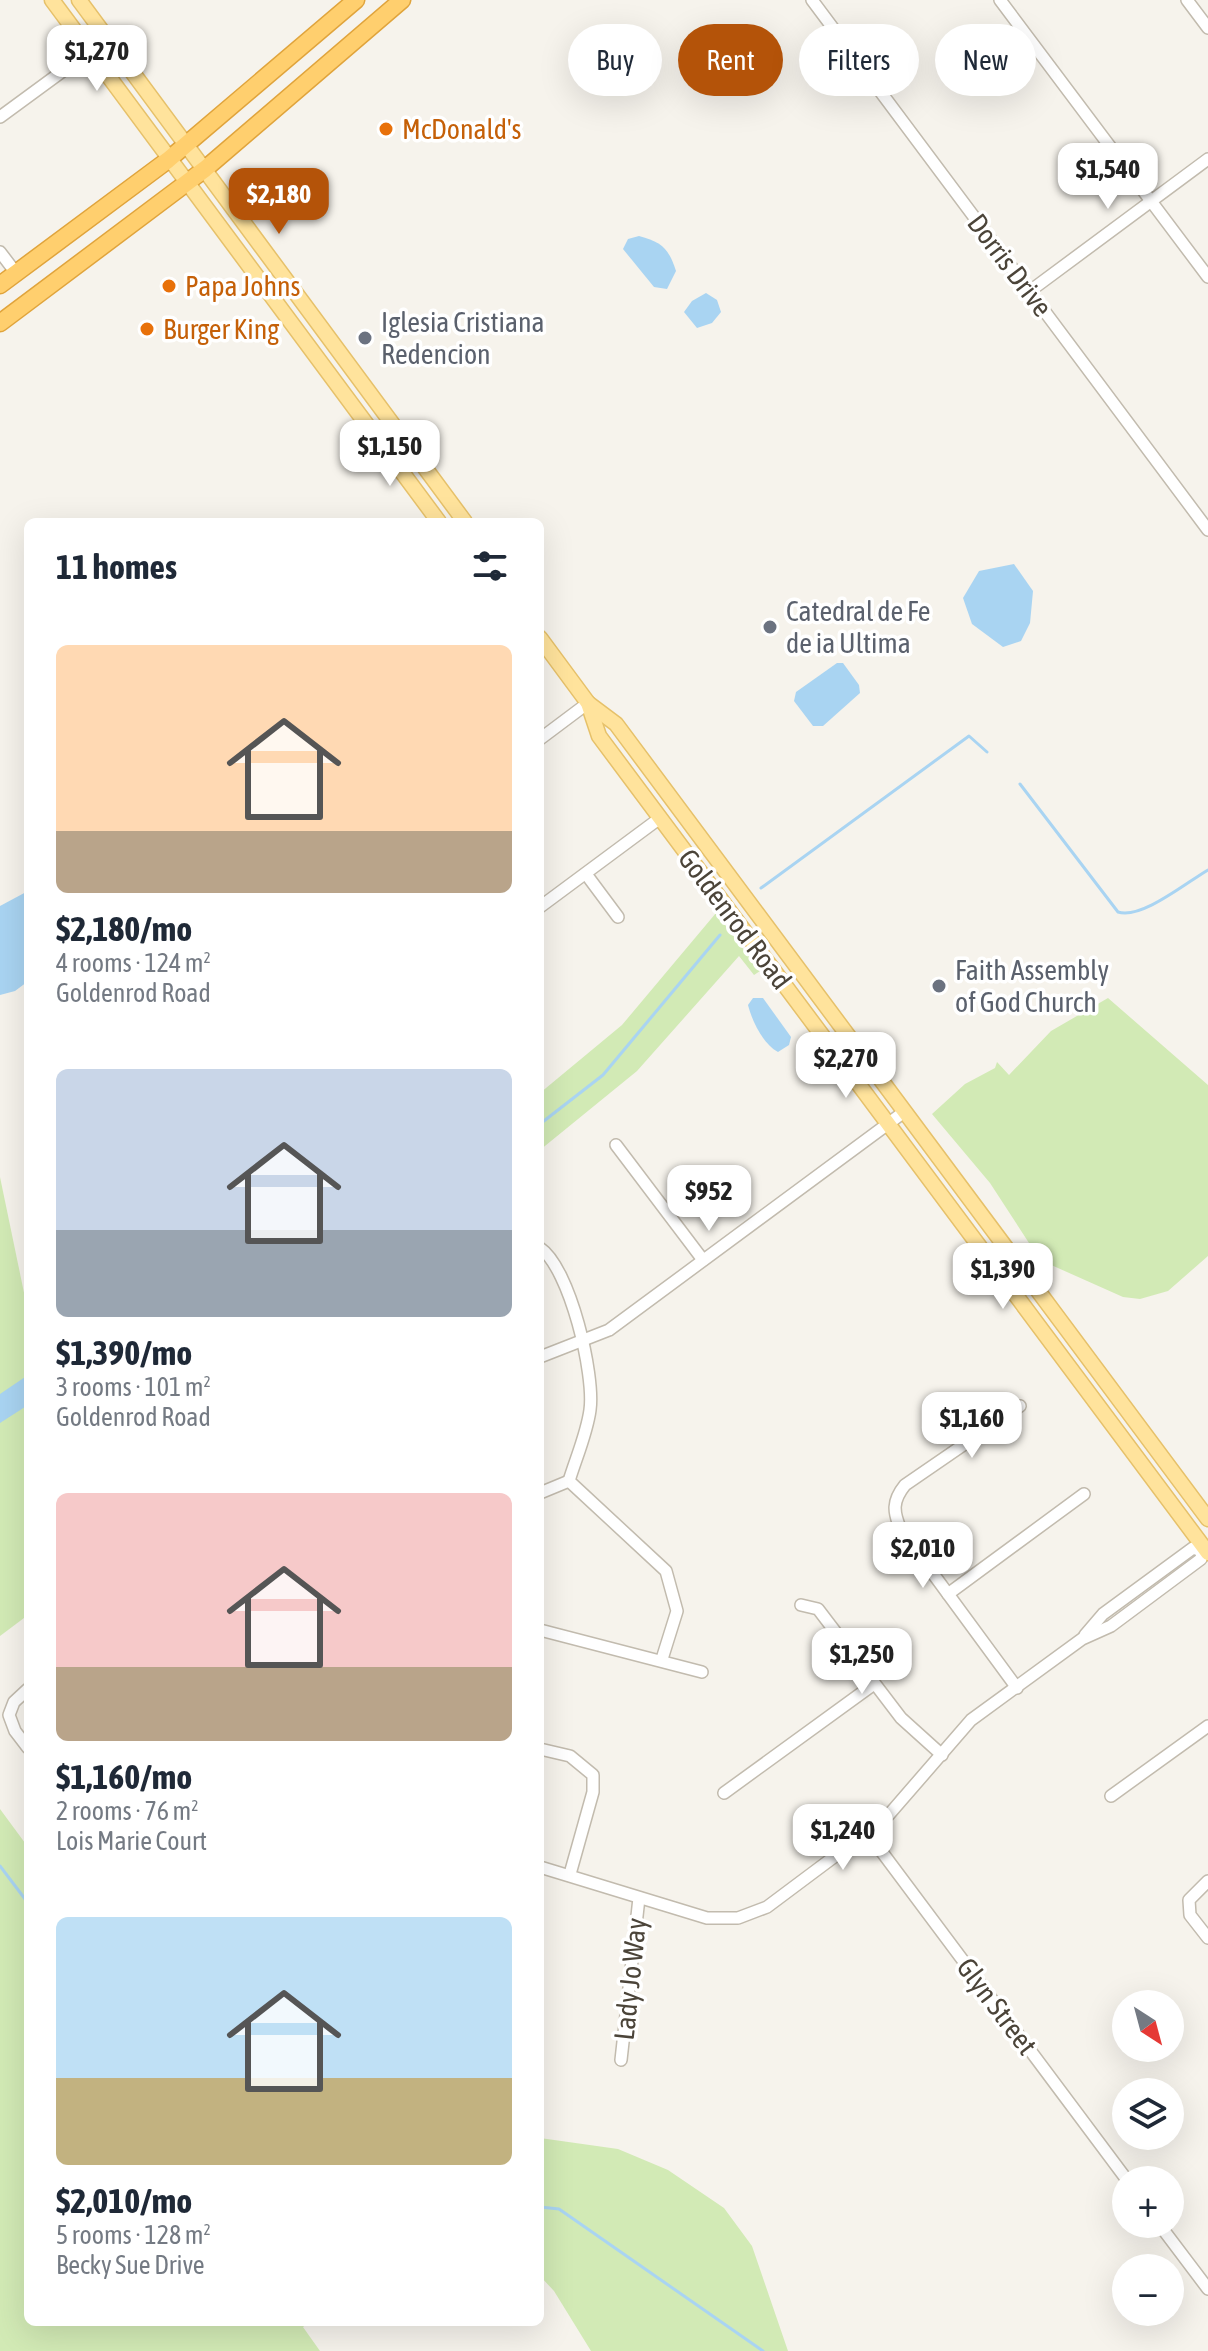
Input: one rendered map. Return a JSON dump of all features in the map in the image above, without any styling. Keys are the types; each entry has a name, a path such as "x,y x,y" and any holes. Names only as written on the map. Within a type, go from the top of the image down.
{"highway":[{"path":"0,285 168,160 356,0"},
{"path":"0,323 205,169 402,0"}],"main road":[{"path":"52,0 185,184 436,518"},
{"path":"79,0 462,518"},
{"name":"Goldenrod Road","path":"544,643 588,703 616,724 1208,1519"},
{"name":"Goldenrod Road","path":"588,703 599,736 1206,1550"},
{"path":"747,934 778,958 793,961"}],"street":[{"name":"Dorris Drive","path":"812,0 1208,530"},
{"path":"1000,0 1208,277"},
{"path":"1187,0 1208,28"},
{"path":"0,117 90,51"},
{"path":"1030,291 1208,159"},
{"path":"0,252 16,273"},
{"path":"383,447 400,434"},
{"path":"544,736 588,703"},
{"path":"544,904 660,818"},
{"path":"586,874 618,917"},
{"path":"544,1355 609,1330 904,1112"},
{"path":"616,1145 703,1260"},
{"path":"544,1251 559,1272 581,1339 592,1389 590,1412 569,1481"},
{"path":"1017,1688 901,1530 893,1514 896,1497 905,1485 1020,1406"},
{"path":"544,1491 569,1481"},
{"path":"569,1481 666,1571 677,1611 662,1659"},
{"path":"948,1594 1084,1494"},
{"path":"544,1868 707,1918 738,1918 767,1907 896,1807 971,1720 1082,1639 1111,1626 1201,1559 1206,1550"},
{"path":"801,1605 818,1609 901,1718 942,1755"},
{"path":"544,1631 662,1659 702,1672"},
{"path":"724,1793 874,1684"},
{"path":"24,1693 14,1702 9,1715 24,1743"},
{"path":"1111,1796 1208,1726"},
{"path":"544,1750 570,1756 593,1775 593,1792 570,1874"},
{"name":"Glyn Street","path":"867,1832 1117,2166"},
{"path":"1208,1881 1189,1900 1190,1915 1208,1938"},
{"name":"Lady Jo Way","path":"621,2060 639,1898"},
{"path":"1170,2238 1208,2289"}],"green space":[{"path":"716,913 760,971 754,975 739,956 637,1071 544,1147 544,1090 622,1025"},
{"path":"1108,998 1208,1085 1208,1256 1168,1291 1140,1299 1123,1297 1040,1260 990,1183 932,1114 965,1084 995,1068 997,1062 1009,1075 1051,1031"},
{"path":"0,1177 24,1293 24,1618 0,1636"},
{"path":"0,1809 24,1842 24,2326 304,2326 320,2351 0,2351"},
{"path":"544,2139 618,2149 668,2170 724,2208 752,2246 788,2351 591,2351 544,2280"}],"water":[{"path":"639,236 659,244 670,257 676,271 667,289 654,287 623,249 628,239"},
{"path":"706,293 717,300 721,312 712,323 697,328 684,312 692,301"},
{"path":"1014,564 1033,591 1030,623 1021,641 1003,647 972,624 963,598 979,571"},
{"path":"837,663 843,663 859,685 860,693 823,726 813,726 794,701 796,692"},
{"path":"24,893 24,984 15,991 0,995 0,906"},
{"path":"753,998 763,998 791,1037 789,1045 778,1052 768,1044 755,1025 748,1005"},
{"path":"24,1378 24,1408 0,1423 0,1394"}],"waterway":[{"path":"761,888 969,736 987,752"},
{"path":"1020,784 1118,912 1128,913 1151,905 1208,870"},
{"path":"544,1121 603,1075 720,935"},
{"path":"0,1866 24,1898"},
{"path":"544,2207 559,2209 763,2351"}],"place":[{"name":"McDonald's","path":"386,129"},
{"name":"Papa Johns","path":"169,286"},
{"name":"Burger King","path":"147,329"},
{"name":"Iglesia Cristiana Redencion","path":"365,338"},
{"name":"Catedral de Fe de ia Ultima","path":"770,627"},
{"name":"Faith Assembly of God Church","path":"939,986"}]}
